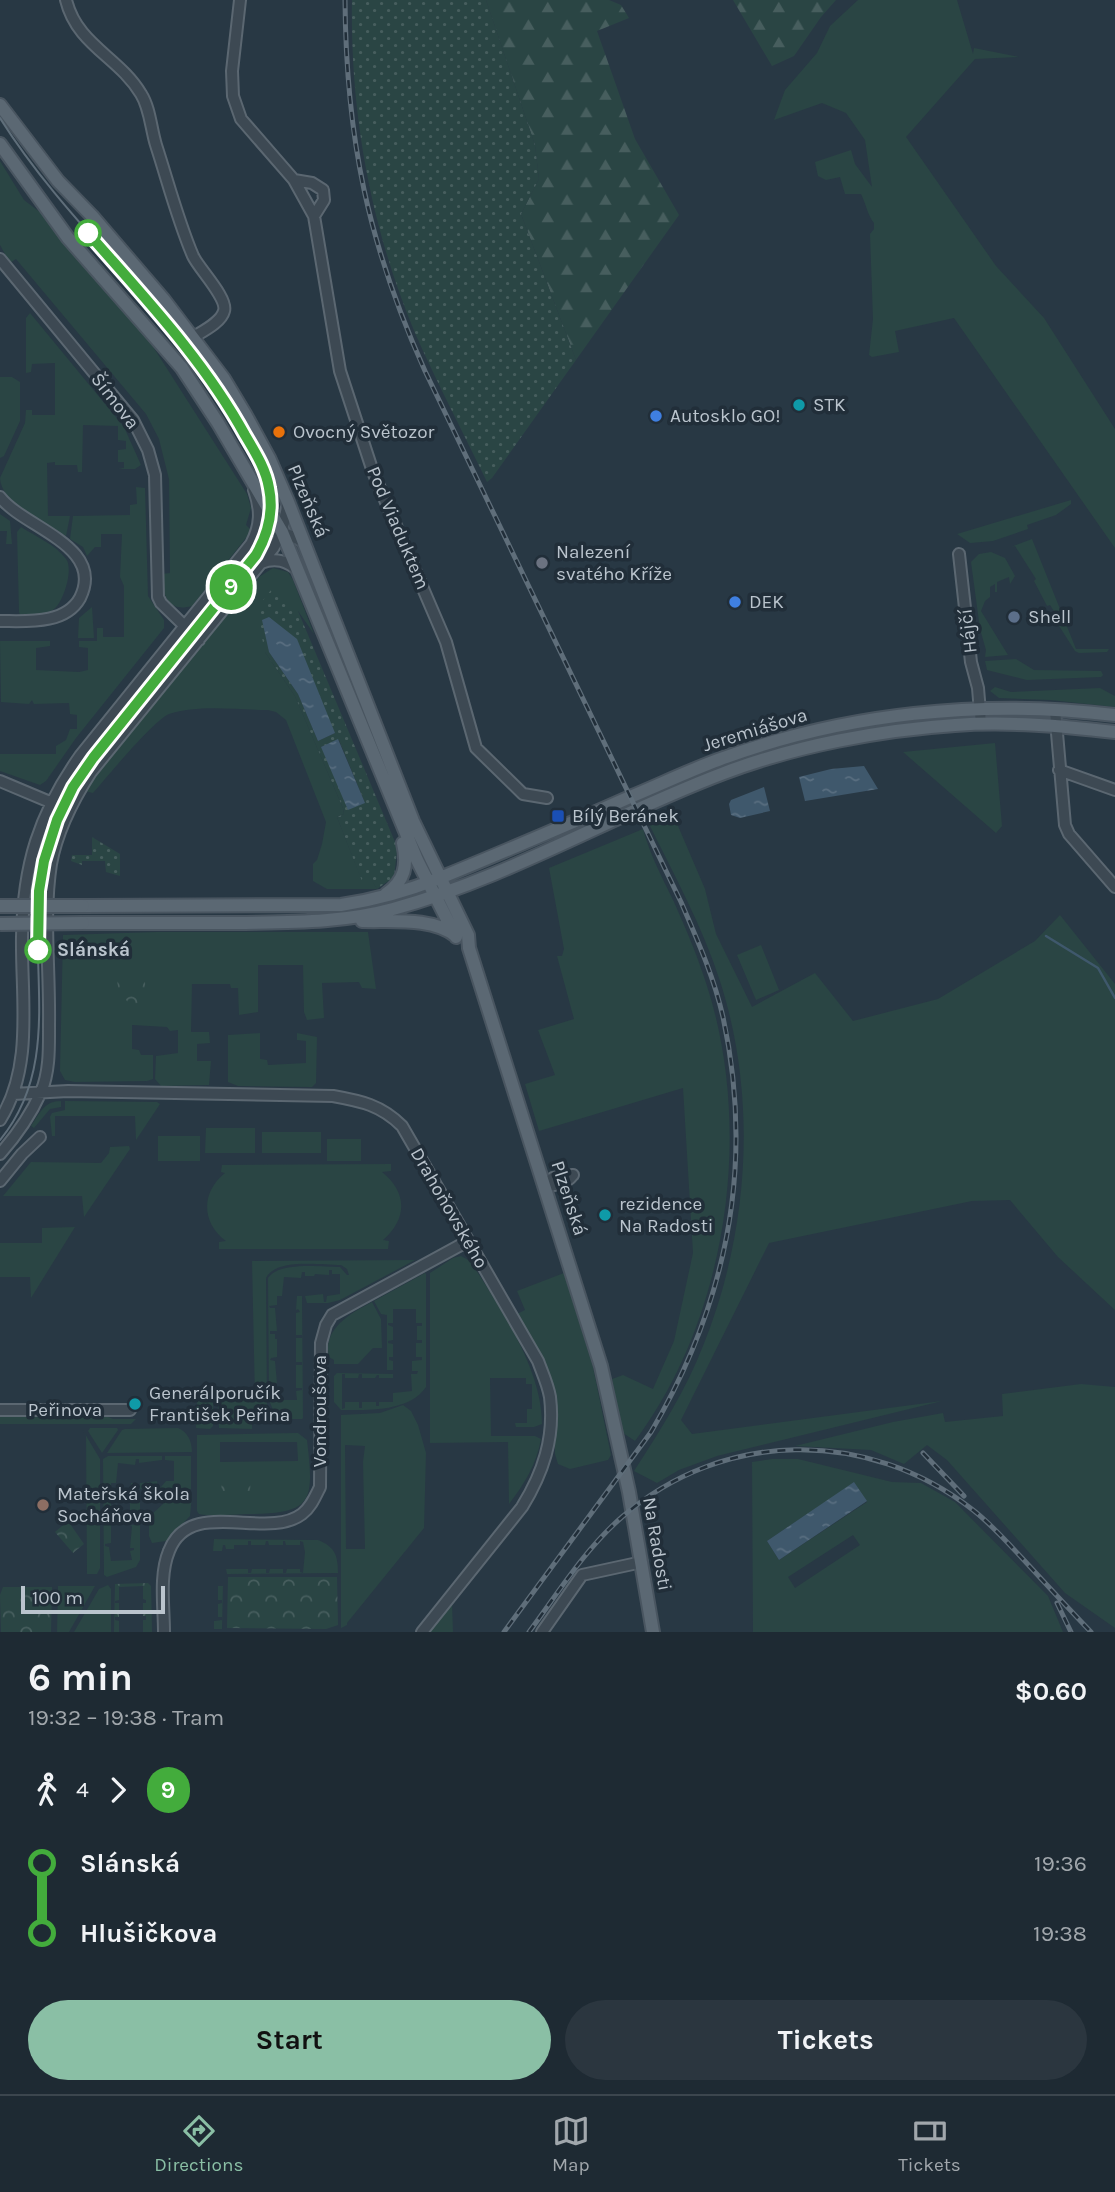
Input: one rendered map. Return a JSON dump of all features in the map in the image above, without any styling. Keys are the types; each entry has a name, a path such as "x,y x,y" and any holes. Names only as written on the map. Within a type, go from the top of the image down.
{"main road":[{"name":"Plzeňská","path":"0,105 36,154 156,290 224,379 245,414 269,458 288,502 434,881"},
{"name":"Plzeňská","path":"0,144 68,238 183,368 282,532 393,802 441,894 468,935 469,948 601,1366 622,1462"},
{"name":"Jeremiášova","path":"434,881 718,760 783,739 910,714 980,708 1115,715"},
{"name":"Jeremiášova","path":"441,894 725,772 853,738 920,728 981,724 1055,725 1115,732"},
{"path":"377,899 397,885 407,862 393,802"},
{"path":"0,906 341,905 377,899 434,881"},
{"name":"Plzeňská","path":"441,894 456,937 469,948"},
{"path":"347,920 392,910 441,894"},
{"path":"0,923 347,920 430,925 447,929 456,937"},
{"name":"Na Radosti","path":"622,1462 653,1632"}],"street":[{"path":"66,0 70,15 85,37 131,79 143,97 194,258 223,302 224,311 218,321 192,338"},
{"name":"Pod Viaduktem","path":"240,0 232,71 233,96 241,119 294,180 314,216 340,371 373,472 446,642 476,748 523,794 547,798"},
{"name":"Pod Viaduktem","path":"294,180 312,183 323,190 324,200 314,216"},
{"name":"Šímova","path":"0,259 133,420 143,438 155,475 156,589 161,603 198,640"},
{"path":"0,1120 13,1094 22,1053 22,933 28,876 40,826 50,802 80,756 245,553 257,533 260,510 248,475"},
{"path":"0,497 8,508 21,518 58,539 77,554 85,579 77,603 62,614 38,621 0,621"},
{"path":"0,1154 24,1121 41,1091 48,1062 48,895 54,851 69,810 91,772 274,547 282,532 288,502"},
{"path":"257,533 267,530 282,532 304,542"},
{"name":"Hájčí","path":"959,554 981,724"},
{"path":"261,563 272,559 279,560 290,563 299,571"},
{"path":"1055,710 1065,825 1069,834 1115,887"},
{"path":"1059,770 1115,789"},
{"path":"0,781 69,810"},
{"name":"Drahoňovského","path":"13,1094 41,1091 333,1096 367,1102 383,1110 402,1126 538,1361 550,1395 550,1431 543,1465 534,1486 522,1507 422,1632"},
{"path":"0,1181 40,1137"},
{"name":"Vondroušova","path":"164,1632 164,1573 169,1549 182,1532 200,1523 281,1522 301,1515 313,1503 320,1487 321,1343 332,1315 468,1241"},
{"name":"Peřinova","path":"0,1410 130,1410"},
{"path":"542,1632 582,1575 642,1562"}],"green space":[{"path":"352,0 486,0 535,145 539,179 521,214 576,360 487,482 415,333 386,253 359,128 352,43"},
{"path":"486,0 609,0 621,5 629,18 597,31 635,139 679,215 576,360 521,214 539,179 535,145"},
{"path":"733,0 836,0 794,56 772,66"},
{"path":"858,0 957,0 973,54 974,48 1019,57 975,59 906,137 996,266 1044,318 1115,429 1115,548 954,318 895,331 899,352 872,357 869,355 873,319 870,234 874,223 861,194 845,194 840,177 826,180 818,176 815,162 851,150 855,164 872,187 865,140 846,113 822,103 774,120 785,90 817,53 830,26"},
{"path":"0,161 24,200 41,213 150,342 247,494 251,508 246,525 250,529 249,534 192,606 177,607 172,604 163,588 161,574 170,573 169,479 159,439 146,414 16,259 10,263 0,245"},
{"path":"30,313 124,427 141,465 135,469 118,469 124,468 124,462 118,462 118,450 126,449 126,441 118,440 118,426 83,425 82,472 78,472 77,465 47,463 48,516 70,516 66,536 16,504 2,487 0,478 25,423 26,410 32,410 32,415 55,415 55,363 32,364 31,372 26,373 26,318"},
{"path":"0,377 12,377 20,382 20,421 4,456 0,458"},
{"path":"136,487 145,488 148,596 164,620 164,628 76,738 46,781 40,785 0,771 0,754 56,754 56,746 66,740 70,729 77,729 77,715 70,714 69,703 34,704 32,700 29,704 1,702 0,641 50,641 50,646 36,648 36,670 79,672 88,670 88,648 79,647 79,641 97,641 97,628 103,628 103,637 124,637 124,586 120,577 122,534 101,534 101,547 95,547 87,556 83,547 70,539 73,516 130,515 130,505 137,504"},
{"path":"1071,500 1071,504 1056,515 1027,525 1028,529 993,541 970,543 957,534"},
{"path":"0,514 10,521 12,544 6,544 7,531 0,531"},
{"path":"21,527 57,549 68,564 64,594 53,610 42,614 20,615 19,612 17,532"},
{"path":"1032,539 1076,649 1109,649 1107,652 1075,651 1054,618 1057,616 1050,605 1047,606 1034,581 1036,579 1015,546 1011,547"},
{"path":"991,552 1005,558 1015,576 1010,584 1009,577 997,582 997,592 995,584 990,587 990,597 981,611 1008,655 985,657 971,562 979,554"},
{"path":"273,568 288,572 293,580 314,634 298,611 265,652 295,696 343,808 344,814 337,817 362,880 371,878 377,889 327,889 313,881 313,864 322,844 326,822 286,720 276,712 206,708 169,714 142,738 93,793 85,791 95,774 259,577"},
{"path":"271,590 298,611 395,842 397,851 394,877 377,889 371,879 362,881 337,817 344,814 343,808 295,696 265,652 256,609","holes":["263,620 335,733 318,741 298,694 269,652","339,740 365,803 321,747"]},
{"path":"92,607 94,638 78,638 79,618"},
{"path":"1016,659 1034,670 1101,671 1103,675 1027,680 987,670 985,661"},
{"path":"995,687 1011,692 1100,688 1115,696 1115,707 999,698 990,691"},
{"path":"995,743 1002,826 996,833 903,752"},
{"path":"675,819 705,889 716,934 752,1007 815,973 853,1021 938,999 1035,941 1060,915 1115,984 1115,1310 1058,1257 1010,1200 972,1201 769,1243 681,1420 692,1434 942,1401 717,1456 679,1470 657,1483 634,1471 681,1394 703,1346 730,1257 739,1212 743,1165 740,1072 720,981 696,920 648,822"},
{"path":"643,829 692,943 707,986 721,1042 729,1101 729,1162 723,1222 711,1281 692,1339 666,1392 635,1441 623,1433 612,1379 623,1375 653,1389 674,1341 693,1253 683,1088 539,1131 525,1084 555,1075 538,1030 574,1019 557,956 562,956 564,949 549,868"},
{"path":"92,837 120,854 120,876 106,872 105,861 82,861 82,865 71,861 72,855 92,855"},
{"path":"368,932 376,989 362,988 359,982 322,983 324,1018 307,1020 304,1012 303,965 258,965 258,1012 239,1015 238,988 231,988 230,984 192,984 191,1032 209,1032 210,1043 197,1044 197,1061 211,1061 209,1085 161,1086 155,1079 156,1056 178,1053 178,1030 132,1025 132,1049 139,1050 141,1055 153,1055 153,1079 75,1082 65,1080 60,1071 63,935"},
{"path":"761,945 779,990 756,1000 737,955"},
{"path":"143,977 146,1007 132,1008 118,989 117,979"},
{"path":"260,1033 260,1059 267,1060 268,1065 306,1063 306,1041 297,1040 297,1033 317,1037 316,1083 312,1087 238,1086 228,1082 228,1035"},
{"path":"61,1101 61,1107 50,1109 34,1128 31,1126 46,1105"},
{"path":"65,1101 160,1104 136,1140 135,1116 55,1116 55,1136 52,1136 50,1117 52,1113 65,1110"},
{"path":"206,1128 255,1128 255,1153 205,1153"},
{"path":"262,1132 321,1132 321,1153 262,1153"},
{"path":"158,1136 200,1136 200,1161 158,1161"},
{"path":"327,1139 361,1139 361,1161 327,1161"},
{"path":"129,1146 130,1149 84,1217 82,1196 3,1196 31,1162 101,1163 110,1147"},
{"path":"391,1164 391,1171 382,1172 396,1189 401,1206 397,1223 383,1240 389,1241 388,1249 219,1249 219,1242 226,1241 212,1225 207,1207 212,1189 225,1173 221,1172 222,1165"},
{"path":"75,1227 31,1298 30,1277 0,1277 0,1243 42,1243 42,1228"},
{"path":"461,1256 470,1261 517,1339 535,1382 540,1403 542,1424 516,1427 515,1423 527,1423 527,1409 532,1409 532,1384 526,1384 526,1378 490,1378 491,1436 535,1436 541,1439 529,1473 509,1504 508,1442 430,1443 430,1273"},
{"path":"415,1260 340,1300 328,1303 307,1303 305,1296 323,1294 326,1302 327,1296 340,1294 340,1274 332,1274 332,1270 329,1270 329,1275 305,1276 305,1272 302,1272 301,1278 284,1277 282,1296 277,1296 277,1305 269,1306 275,1308 277,1331 270,1331 277,1339 277,1357 270,1360 275,1361 277,1383 272,1383 271,1386 275,1387 278,1400 297,1400 296,1391 302,1390 296,1388 296,1365 302,1365 302,1362 296,1362 296,1338 302,1338 302,1335 296,1335 296,1313 300,1312 296,1310 297,1296 302,1296 303,1418 302,1419 281,1419 269,1400 268,1278 282,1269 301,1266 340,1267 349,1275 347,1269 341,1265 289,1265 271,1272 266,1278 267,1414 252,1414 252,1429 219,1428 218,1400 255,1399 252,1261"},
{"path":"425,1273 426,1387 419,1395 399,1405 341,1410 334,1402 334,1376 337,1373 393,1374 393,1378 379,1378 377,1375 375,1378 362,1378 362,1374 359,1374 358,1378 345,1378 345,1374 342,1374 342,1409 345,1408 345,1402 359,1402 359,1408 362,1408 362,1402 376,1402 376,1406 379,1406 379,1402 393,1402 393,1393 412,1391 411,1374 417,1374 418,1371 412,1371 412,1361 422,1360 422,1357 416,1357 416,1343 422,1343 422,1340 417,1340 417,1326 422,1326 422,1323 416,1323 416,1309 393,1309 393,1323 388,1325 393,1327 393,1340 388,1343 393,1344 393,1357 389,1357 389,1360 393,1361 393,1370 387,1370 387,1315 381,1314 374,1301"},
{"path":"564,1273 593,1367 611,1455 608,1460 570,1469 558,1464 555,1454 555,1393 541,1355 517,1314 525,1310 517,1291"},
{"path":"372,1302 381,1319 382,1348 373,1348 358,1364 334,1364 334,1360 329,1357 328,1347 334,1330 355,1311"},
{"path":"1081,1384 1115,1387 1115,1628 1065,1593 947,1460 927,1445 904,1464 871,1450 795,1446 943,1413 945,1422 1003,1416 1002,1394"},
{"path":"197,1400 213,1400 213,1426 210,1429 196,1428"},
{"path":"403,1405 411,1411 418,1425 426,1453 424,1528 347,1625 341,1628 341,1415 380,1413","holes":["345,1445 365,1446 365,1549 346,1549"]},
{"path":"0,1413 99,1413 113,1419 136,1419 131,1424 0,1424"},
{"path":"90,1428 118,1430 102,1453 88,1431"},
{"path":"178,1428 189,1438 192,1452 107,1453 122,1430"},
{"path":"82,1429 100,1459 100,1568 97,1574 87,1574 86,1436"},
{"path":"298,1433 307,1440 310,1477 305,1500 286,1511 199,1514 197,1435","holes":["220,1442 297,1442 298,1461 220,1462"]},
{"path":"108,1456 162,1456 162,1460 139,1463 139,1459 136,1459 135,1465 118,1463 116,1483 111,1483 111,1491 104,1493 111,1500 111,1517 105,1519 111,1526 111,1543 105,1546 109,1547 111,1561 132,1560 130,1551 134,1548 130,1548 130,1525 134,1523 130,1521 130,1500 134,1500 134,1497 130,1496 131,1483 136,1483 136,1495 140,1501 140,1560 136,1567 107,1577 104,1575 103,1459"},
{"path":"165,1456 191,1456 191,1489 140,1489 140,1483 157,1481 158,1487 161,1487 166,1481 174,1481 174,1461 165,1460"},
{"path":"798,1459 892,1482 921,1483 955,1502 1048,1596 1063,1632 753,1632 752,1462","holes":["854,1483 867,1502 779,1560 767,1541","853,1535 860,1545 795,1588 788,1577"]},
{"path":"251,1479 250,1491 221,1491 222,1481"},
{"path":"163,1495 192,1495 190,1516 166,1541 152,1543 149,1536 149,1517 163,1504"},
{"path":"68,1521 84,1544 73,1553 55,1532"},
{"path":"214,1539 318,1540 334,1552 338,1573 227,1574 226,1569 248,1569 248,1573 251,1573 252,1569 266,1569 266,1573 269,1573 270,1569 283,1569 283,1573 286,1573 287,1569 300,1569 303,1573 303,1542 300,1541 300,1545 286,1545 283,1541 283,1545 269,1545 266,1541 265,1545 251,1545 251,1541 248,1541 248,1545 234,1545 234,1549 226,1549 223,1545 222,1551 213,1551"},
{"path":"228,1577 337,1577 338,1625 326,1629 227,1628"},
{"path":"148,1583 151,1586 152,1632 143,1632 143,1620 146,1620 146,1616 143,1616 143,1603 146,1603 146,1600 143,1599 143,1586 119,1587 119,1600 115,1603 119,1603 119,1617 115,1617 115,1620 119,1621 119,1632 114,1632 115,1584"},
{"path":"108,1585 111,1589 111,1632 74,1632 99,1589"},
{"path":"58,1586 95,1586 69,1632 57,1632"},
{"path":"218,1586 223,1586 222,1629 214,1629 214,1621 222,1620 222,1617 218,1617 218,1604 222,1603 222,1600 218,1600"},
{"path":"3,1587 52,1587 51,1632 1,1632 0,1595"},
{"path":"452,1603 453,1632 429,1632"}],"water":[{"path":"269,617 297,639 335,733 318,741 298,694 269,652 262,620"},
{"path":"338,739 365,803 348,810 321,747"},
{"path":"864,766 878,789 805,801 799,777 831,769"},
{"path":"764,787 770,811 740,818 731,815 731,800"},
{"path":"854,1482 867,1501 779,1560 767,1541"}],"waterway":[{"path":"1046,936 1098,968 1115,998"}],"tram line":[{"path":"0,118 58,198 188,348 217,388 262,465 271,506 267,531 256,555 93,758 64,804 45,855 39,891 37,1052 30,1083 19,1112 0,1140"},
{"name":"9","path":"38,950 41,875 47,846 62,807 93,758 256,555 267,530 271,512 269,489 261,464 218,388 195,357 88,233"}],"railway":[{"path":"345,0 350,98 364,190 375,234 405,324 425,371 681,902 715,987 732,1072 736,1126 734,1179 727,1232 716,1283 699,1334 651,1432 504,1632"},
{"path":"529,1632 596,1543 622,1517 662,1488 705,1467 750,1454 796,1450 842,1453 888,1464 932,1483 986,1521 1091,1632"},
{"path":"923,1453 964,1496"},
{"path":"1057,1603 1071,1632"}],"place":[{"name":"STK","path":"799,405"},
{"name":"Autosklo GO!","path":"656,416"},
{"name":"Ovocný Světozor","path":"279,432"},
{"name":"Nalezení svatého Kříže","path":"542,563"},
{"name":"DEK","path":"735,602"},
{"name":"Shell","path":"1014,617"},
{"name":"Bílý Beránek","path":"558,816"},
{"name":"Slánská","path":"38,950"},
{"name":"rezidence Na Radosti","path":"605,1215"},
{"name":"Generálporučík František Peřina","path":"135,1404"},
{"name":"Mateřská škola Socháňova","path":"43,1505"}]}
